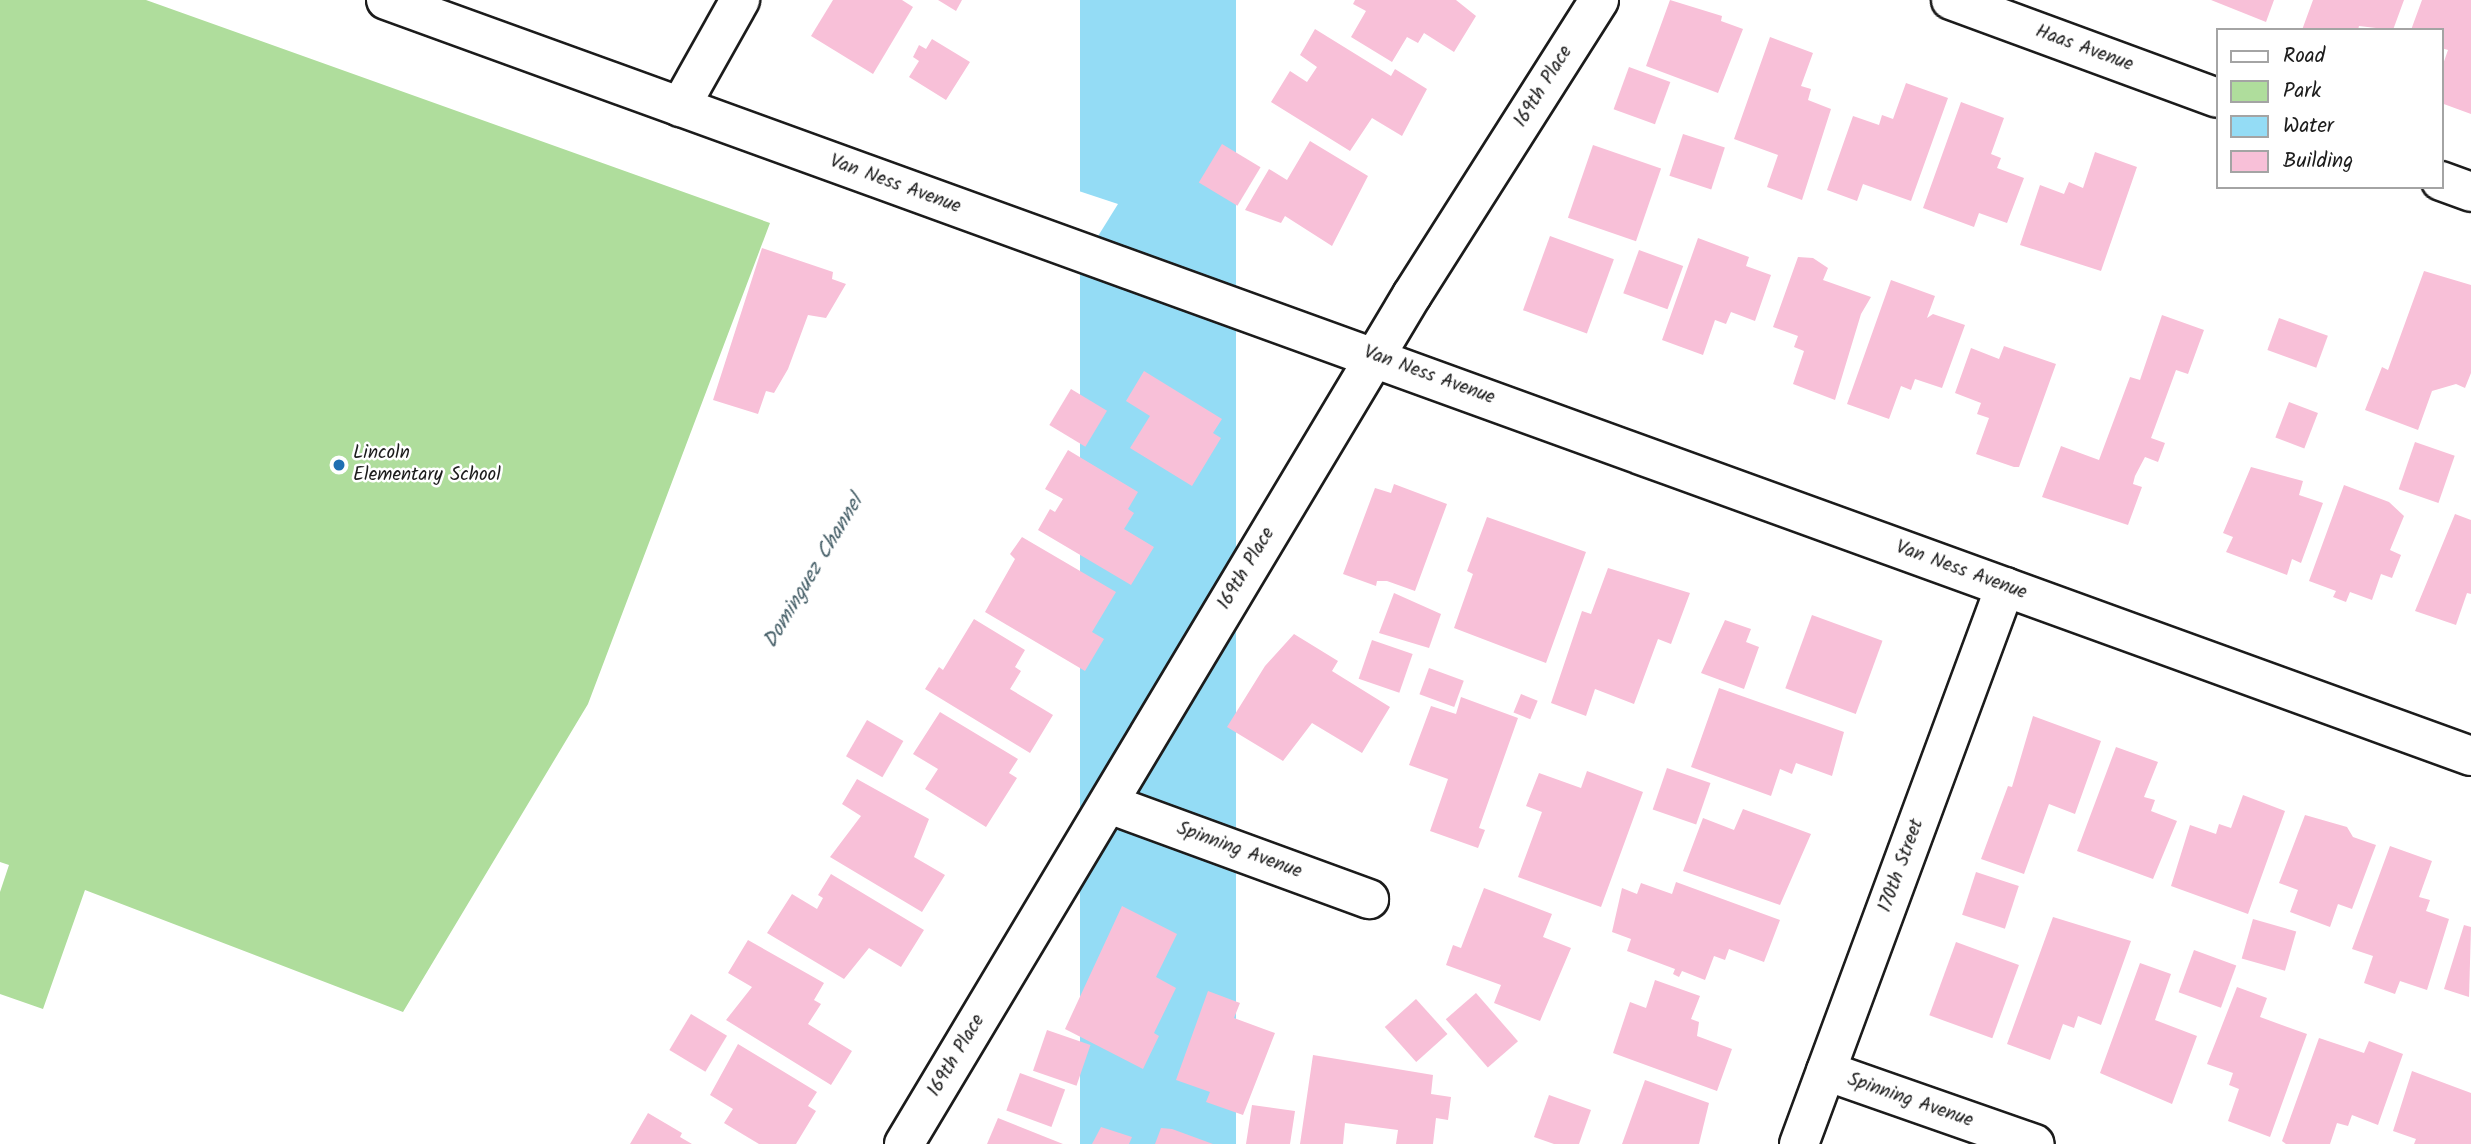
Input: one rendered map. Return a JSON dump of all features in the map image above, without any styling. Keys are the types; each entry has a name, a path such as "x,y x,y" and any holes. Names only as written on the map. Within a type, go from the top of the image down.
{"street":[{"name":"Van Ness Avenue","path":"386,0 946,204 1376,356 2471,756"},
{"path":"680,107 740,0"},
{"name":"169th Place","path":"904,1144 1376,356 1600,0"},
{"name":"Haas Avenue","path":"1951,0 2216,98"},
{"path":"2443,182 2471,192"},
{"name":"170th Street","path":"1799,1144 2006,587"},
{"name":"Spinning Avenue","path":"1109,804 1369,899"},
{"name":"Spinning Avenue","path":"1826,1071 2035,1144"}],"green space":[{"name":"Lincoln Elementary School","path":"0,0 146,0 770,223 588,704 403,1012 85,890 43,1009 0,994 0,892 9,865 0,862"}],"water":[{"path":"1080,0 1236,0 1236,1144 1080,1144"}],"pier":[{"path":"982,159 1118,204 1052,310 919,264"}],"building":[{"path":"833,0 902,0 913,7 873,74 811,36"},
{"path":"938,0 962,0 956,11"},
{"path":"1355,0 1456,0 1476,16 1454,52 1424,33 1418,43 1407,37 1392,62 1351,37 1366,11 1353,4"},
{"path":"1670,0 1722,16 1721,21 1743,29 1718,93 1646,66"},
{"path":"2211,0 2274,0 2266,22"},
{"path":"2313,0 2404,0 2394,28 2303,28"},
{"path":"2422,0 2471,0 2471,114 2443,104 2443,64 2448,50 2443,49 2443,28 2412,28"},
{"path":"1315,29 1391,76 1395,69 1427,89 1402,136 1372,118 1350,151 1271,102 1290,71 1307,82 1317,67 1300,55"},
{"path":"1770,37 1813,53 1801,86 1811,89 1808,100 1831,109 1802,200 1767,187 1778,155 1734,139"},
{"path":"932,39 970,62 946,100 909,77 919,61 913,57 919,45 926,49"},
{"path":"1629,67 1670,82 1655,124 1614,109"},
{"path":"1906,83 1948,98 1911,201 1863,184 1857,201 1827,190 1853,116 1879,125 1882,115 1893,119"},
{"path":"1961,102 2004,118 1991,154 2001,158 1997,168 2024,178 2007,223 1979,213 1974,227 1923,208"},
{"path":"1683,134 1725,148 1711,189 1669,176"},
{"path":"1310,141 1368,176 1332,246 1285,216 1281,223 1245,210 1269,169 1287,180"},
{"path":"1222,144 1261,167 1237,206 1199,183"},
{"path":"1593,145 1661,168 1636,241 1568,218"},
{"path":"2095,152 2137,167 2101,271 2020,245 2040,185 2064,194 2069,182 2083,188"},
{"path":"1550,236 1614,259 1587,333 1523,310"},
{"path":"1698,238 1749,257 1746,266 1771,275 1755,321 1731,312 1726,324 1715,320 1703,355 1662,340"},
{"path":"762,248 833,272 832,279 846,284 826,318 808,315 788,369 774,393 766,391 758,414 713,400"},
{"path":"1639,250 1683,266 1667,309 1623,293"},
{"path":"1798,257 1813,258 1828,268 1823,280 1871,297 1861,314 1835,400 1793,384 1804,351 1794,347 1798,336 1773,327"},
{"path":"2424,271 2471,285 2471,373 2465,388 2456,384 2432,391 2418,430 2365,410 2382,367 2388,370"},
{"path":"1891,280 1935,296 1927,318 1933,314 1965,325 1942,388 1915,379 1911,390 1901,386 1889,419 1847,404"},
{"path":"2162,315 2204,330 2188,374 2176,370 2151,438 2165,443 2158,462 2145,457 2135,476 2133,484 2142,487 2128,525 2042,497 2061,446 2099,460 2130,377 2140,380"},
{"path":"2279,318 2328,336 2316,368 2267,350"},
{"path":"2004,346 2056,364 2019,467 1976,454 1989,418 1977,414 1981,403 1955,393 1971,348 1999,359"},
{"path":"1144,371 1222,419 1213,433 1221,438 1192,486 1130,448 1150,416 1126,401"},
{"path":"1071,389 1107,411 1085,447 1049,425"},
{"path":"2289,402 2318,413 2304,449 2275,437"},
{"path":"2415,442 2455,456 2438,503 2399,489"},
{"path":"1068,450 1138,492 1128,509 1134,513 1124,529 1154,547 1131,585 1038,530 1050,509 1055,512 1063,499 1045,489"},
{"path":"2251,467 2303,481 2299,495 2323,503 2301,563 2292,559 2287,575 2226,552 2233,537 2223,533"},
{"path":"1394,484 1447,504 1415,591 1387,581 1377,581 1376,586 1343,574 1375,488 1391,493"},
{"path":"2344,485 2389,502 2404,516 2390,550 2401,555 2392,578 2381,574 2372,600 2350,592 2346,602 2333,597 2336,591 2309,581"},
{"path":"2455,514 2471,520 2471,594 2467,593 2456,625 2415,611"},
{"path":"1487,517 1586,552 1546,663 1454,628 1473,574 1467,571"},
{"path":"1022,537 1116,592 1092,632 1104,639 1085,671 985,612 1015,559 1010,554"},
{"path":"1608,568 1690,593 1671,644 1658,639 1634,704 1595,689 1586,716 1551,703 1582,611 1591,614"},
{"path":"1394,593 1441,614 1429,648 1379,633"},
{"path":"1812,615 1882,641 1856,714 1785,688"},
{"path":"974,619 1025,650 1015,667 1021,671 1010,689 1053,715 1030,753 925,689 939,667 943,670"},
{"path":"1725,620 1751,629 1746,642 1759,647 1744,689 1701,673"},
{"path":"1294,634 1338,661 1332,671 1390,707 1362,753 1312,723 1283,761 1227,727 1265,666"},
{"path":"1372,640 1413,654 1399,693 1359,679"},
{"path":"1429,668 1464,681 1454,707 1419,694"},
{"path":"1719,688 1844,732 1832,776 1796,763 1792,774 1780,769 1771,796 1691,767"},
{"path":"1521,694 1538,701 1530,719 1514,713"},
{"path":"1461,697 1518,718 1479,828 1485,830 1478,848 1430,831 1448,779 1409,765 1431,706 1456,714"},
{"path":"940,712 1018,759 1009,773 1017,778 986,827 925,789 938,769 913,754"},
{"path":"2033,716 2101,741 2075,814 2049,804 2024,874 1981,859 2008,786 2012,787"},
{"path":"867,720 903,741 882,777 846,756"},
{"path":"2116,747 2158,762 2144,797 2155,800 2151,811 2177,821 2153,879 2077,851"},
{"path":"1667,768 1710,783 1696,825 1653,810"},
{"path":"1587,771 1643,792 1601,907 1518,877 1542,812 1526,806 1539,773 1581,788"},
{"path":"857,779 929,819 914,857 945,875 922,912 830,857 861,816 842,804"},
{"path":"2243,795 2285,811 2248,914 2171,886 2190,825 2216,834 2219,824 2231,828"},
{"path":"1743,809 1811,834 1780,905 1683,871 1703,818 1734,830"},
{"path":"2305,815 2347,827 2353,837 2376,845 2352,909 2338,904 2330,927 2290,912 2298,890 2279,883"},
{"path":"2390,846 2432,861 2419,897 2430,900 2426,911 2449,919 2427,990 2400,981 2395,994 2364,983 2373,956 2352,949"},
{"path":"1976,872 2019,886 2005,929 1962,915"},
{"path":"831,874 924,930 901,967 869,948 844,979 767,933 792,894 817,909 823,898 818,895"},
{"path":"1676,882 1780,920 1764,962 1729,949 1725,960 1714,956 1705,980 1682,971 1679,977 1673,974 1675,969 1627,951 1631,939 1612,932 1622,888 1637,894 1641,883 1672,894"},
{"path":"1484,888 1552,914 1543,937 1571,948 1540,1021 1494,1003 1501,985 1446,965 1453,945 1461,948"},
{"path":"1122,906 1177,934 1156,977 1176,988 1154,1033 1159,1036 1143,1069 1065,1029"},
{"path":"2053,917 2131,941 2101,1025 2078,1016 2074,1028 2063,1024 2050,1060 2007,1044"},
{"path":"2253,919 2296,931 2285,971 2242,958"},
{"path":"2464,925 2471,927 2469,997 2444,989"},
{"path":"748,940 824,983 814,1000 821,1004 808,1024 852,1051 831,1085 726,1020 752,987 728,973"},
{"path":"1956,942 2019,965 1992,1038 1929,1015"},
{"path":"2194,950 2236,965 2221,1008 2179,992"},
{"path":"2140,963 2171,974 2155,1020 2197,1036 2172,1104 2100,1073"},
{"path":"1655,980 1700,996 1691,1019 1699,1022 1697,1036 1732,1049 1717,1091 1613,1053 1630,1002 1646,1008"},
{"path":"2237,987 2267,998 2260,1017 2307,1034 2270,1137 2228,1121 2239,1089 2229,1085 2233,1073 2207,1064"},
{"path":"1208,991 1240,1003 1234,1018 1275,1033 1243,1115 1206,1102 1210,1092 1176,1080"},
{"path":"1476,993 1518,1041 1488,1068 1446,1019"},
{"path":"1416,999 1447,1034 1416,1062 1385,1027"},
{"path":"691,1014 727,1036 705,1072 669,1050"},
{"path":"1047,1030 1090,1045 1076,1086 1033,1071"},
{"path":"2319,1038 2364,1053 2369,1041 2403,1054 2378,1125 2352,1115 2348,1126 2337,1123 2330,1144 2286,1144 2282,1141"},
{"path":"738,1044 817,1092 808,1106 816,1111 796,1144 759,1144 724,1123 733,1109 710,1095"},
{"path":"1313,1055 1433,1075 1431,1094 1451,1097 1448,1120 1436,1118 1433,1144 1396,1144 1398,1130 1345,1123 1343,1144 1300,1144"},
{"path":"2412,1071 2471,1093 2471,1144 2414,1144 2416,1139 2393,1131"},
{"path":"1020,1073 1065,1089 1051,1127 1006,1111"},
{"path":"1645,1080 1709,1103 1699,1144 1622,1144"},
{"path":"1549,1095 1591,1110 1579,1144 1554,1144 1534,1137"},
{"path":"1252,1105 1295,1111 1290,1144 1246,1144"},
{"path":"648,1113 682,1133 680,1137 692,1144 630,1144"},
{"path":"998,1118 1063,1144 987,1144"},
{"path":"1101,1127 1132,1137 1129,1144 1092,1144"},
{"path":"1161,1128 1172,1129 1213,1144 1155,1144"}],"place":[{"name":"Lincoln Elementary School","path":"339,465"}],"water label":[{"name":"Dominguez Channel","path":"814,572"}]}
